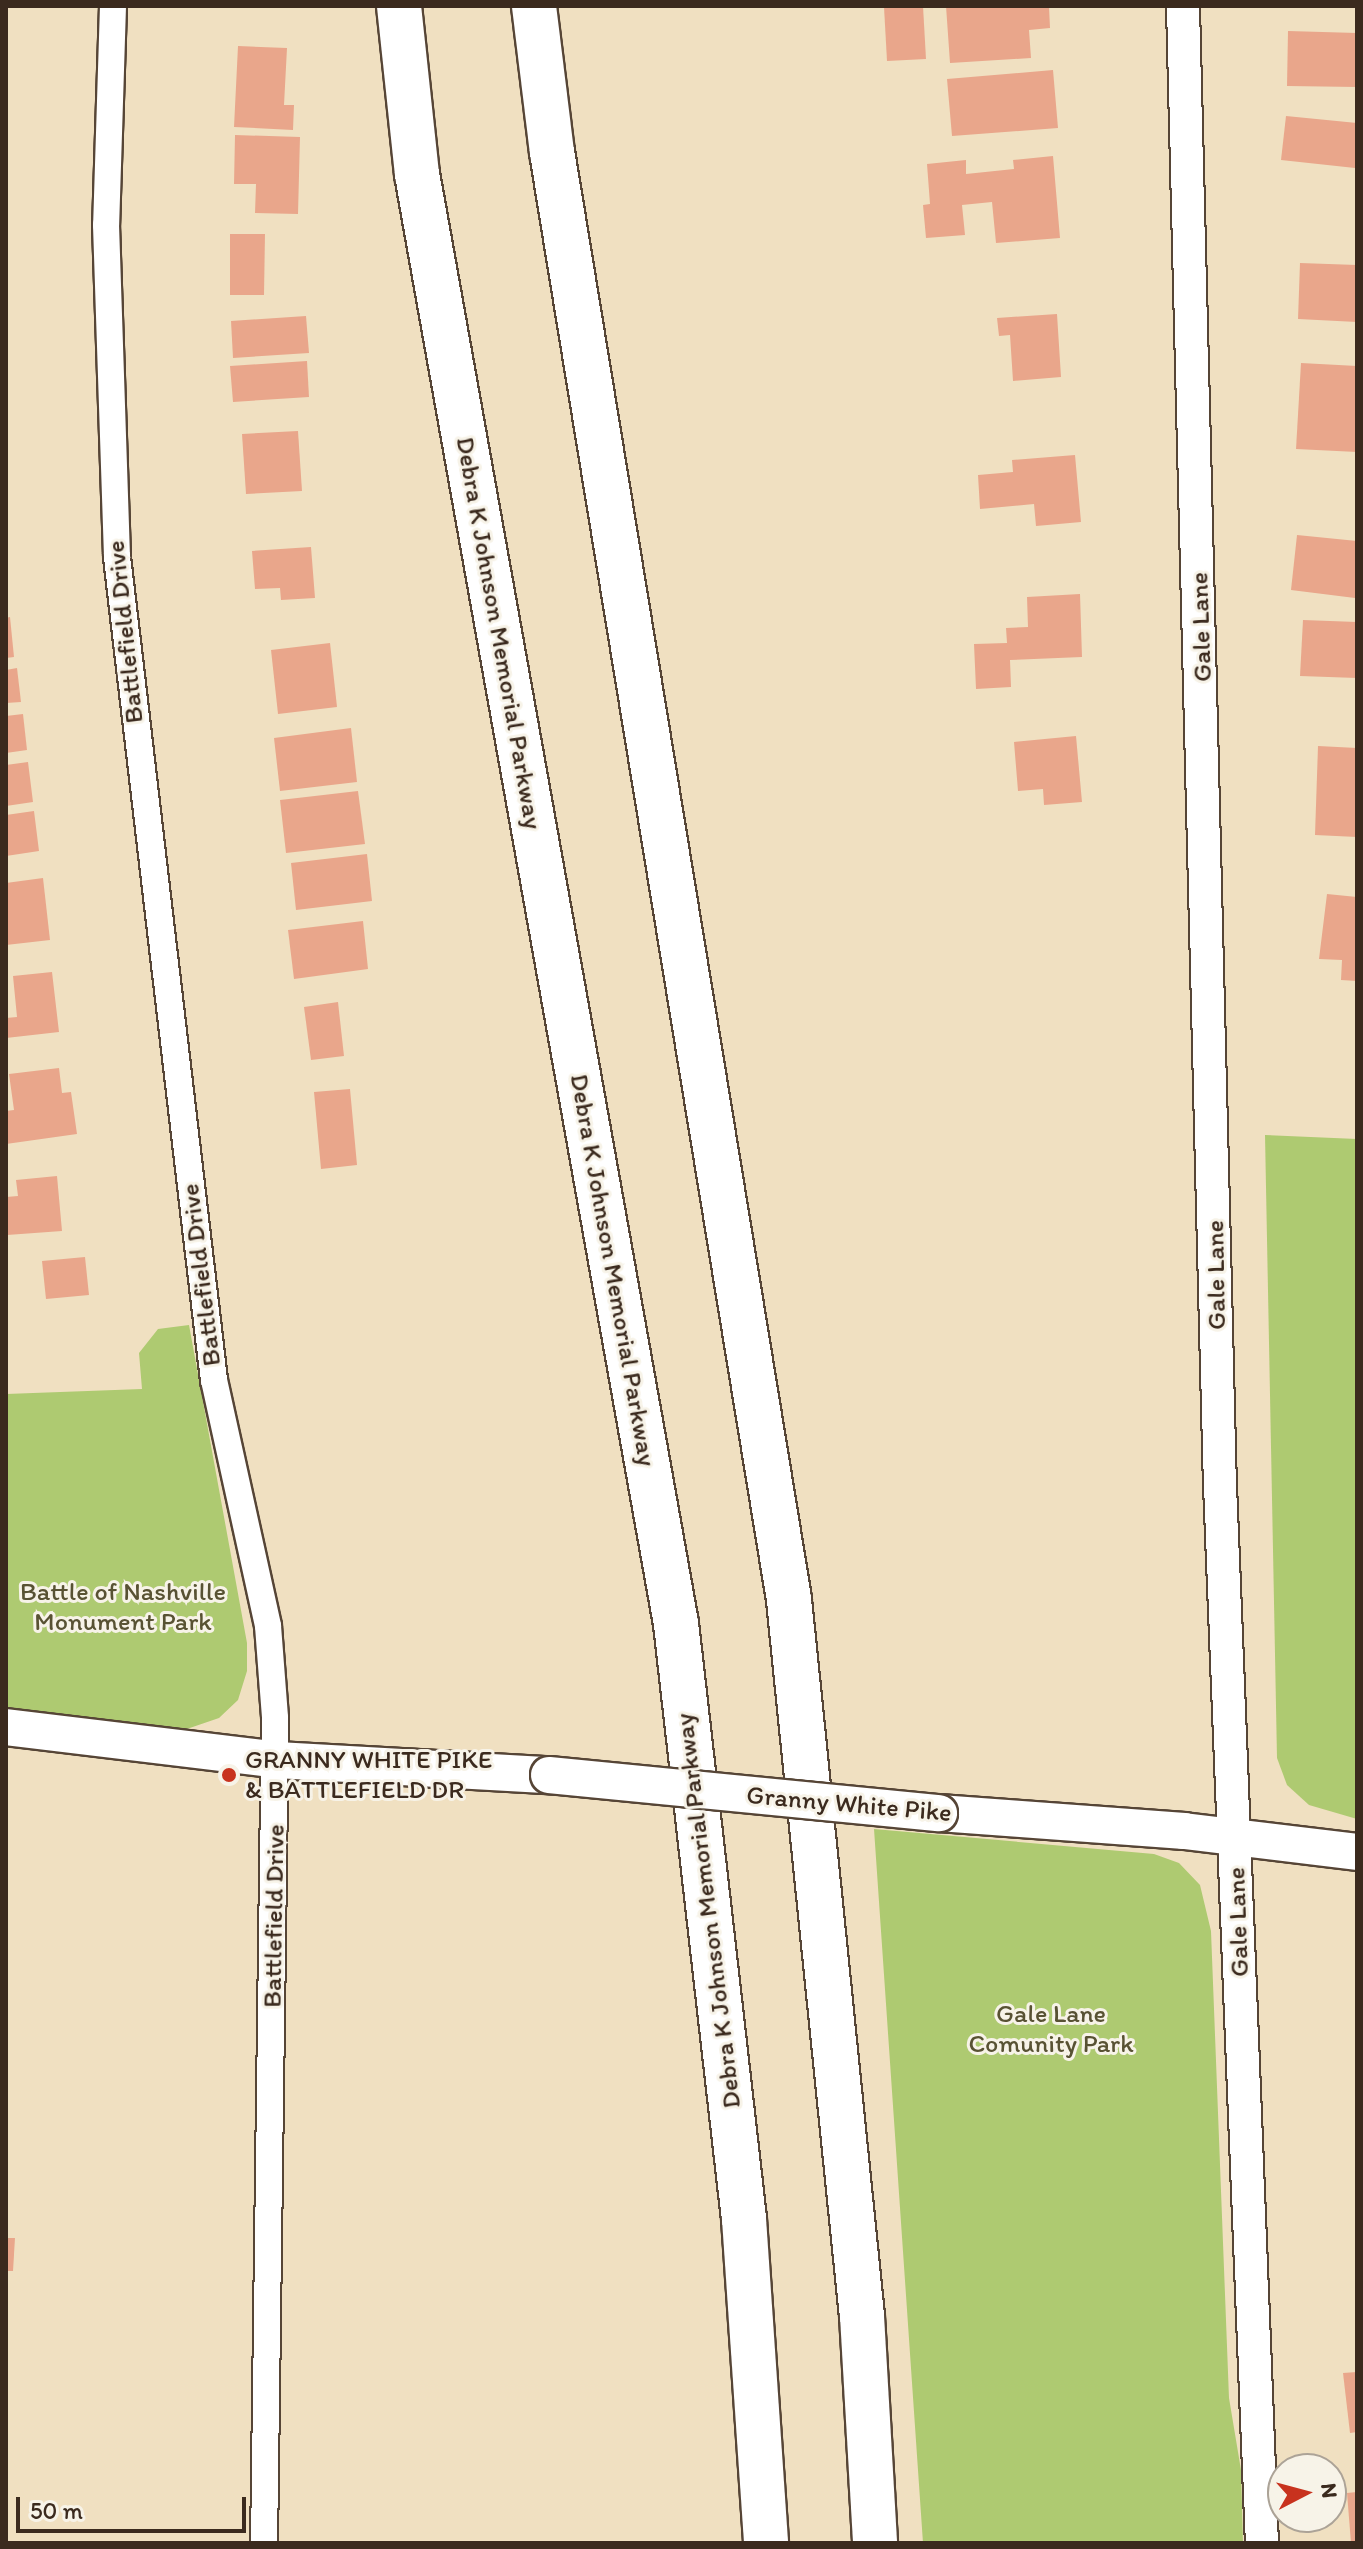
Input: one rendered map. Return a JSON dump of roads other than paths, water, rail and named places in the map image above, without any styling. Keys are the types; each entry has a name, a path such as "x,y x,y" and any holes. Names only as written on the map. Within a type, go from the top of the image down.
{"highway":[{"name":"Debra K Johnson Memorial Parkway","path":"399,6 417,174 676,1624 744,2219 766,2543"},
{"path":"534,6 552,152 789,1600 862,2316 875,2543"}],"main road":[{"name":"Granny White Pike","path":"6,1727 277,1760 549,1775 1357,1852"}],"street":[{"name":"Battlefield Drive","path":"113,6 106,241 117,557 214,1380 268,1626 277,1760 264,2543"},
{"name":"Gale Lane","path":"1183,6 1220,1485 1262,2543"}],"place":[{"name":"GRANNY WHITE PIKE & BATTLEFIELD DR","path":"229,1775"}],"park label":[{"name":"Battle of Nashville Monument Park","path":"123,1607"},
{"name":"Gale Lane Comunity Park","path":"1051,2029"}]}
